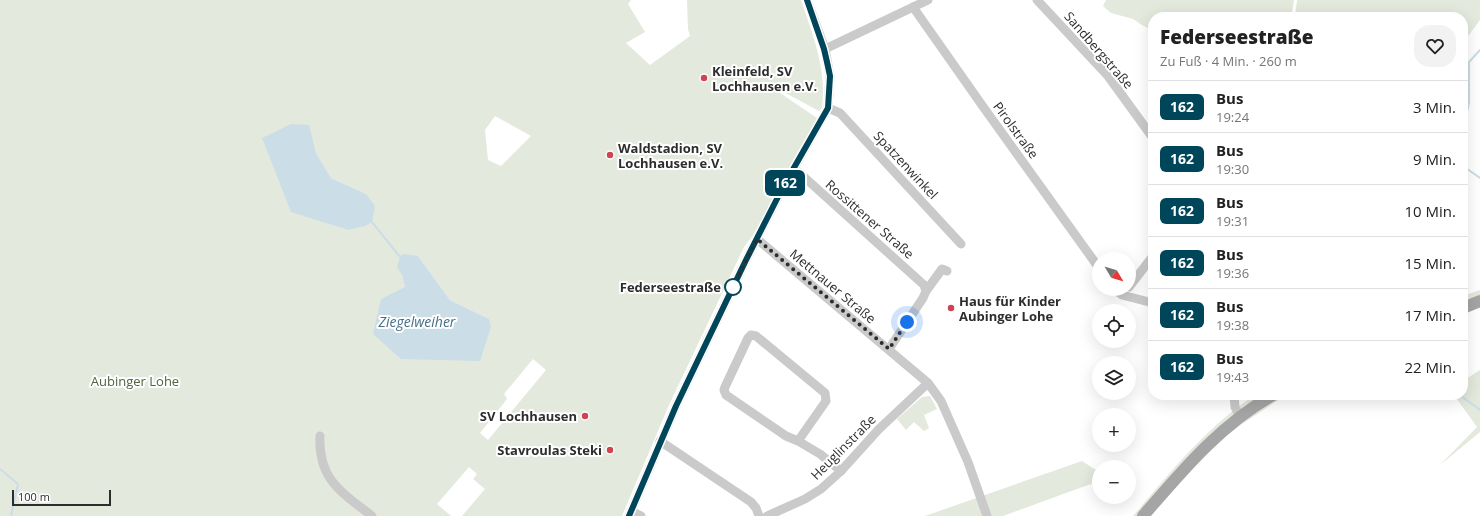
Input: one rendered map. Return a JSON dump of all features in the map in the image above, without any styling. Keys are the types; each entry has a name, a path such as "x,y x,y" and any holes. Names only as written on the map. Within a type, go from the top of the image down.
{"main road":[{"path":"1468,306 1480,301"},
{"path":"1143,516 1192,460 1221,432 1266,400"}],"street":[{"path":"641,516 630,514 660,440 757,239 794,168 828,108 830,76 824,49 807,0"},
{"path":"824,49 928,0"},
{"name":"Sandbergstraße","path":"1037,0 1108,76 1148,131"},
{"name":"Pirolstraße","path":"913,7 1092,258"},
{"name":"Spatzenwinkel","path":"828,108 840,113 961,244"},
{"name":"Rossittener Straße","path":"794,168 920,280 926,291"},
{"name":"Mettnauer Straße","path":"757,239 928,382 942,401 968,462 988,516"},
{"path":"1136,277 1148,262"},
{"path":"889,349 942,268 946,271"},
{"path":"1136,295 1148,301"},
{"path":"798,441 826,401 825,393 756,336 751,335 748,338 725,387 724,390 726,395 786,436 820,454 841,471"},
{"name":"Heuglinstraße","path":"767,516 805,499 821,489 841,471 879,430 928,382"},
{"path":"1234,400 1235,407 1240,417"},
{"path":"320,436 319,450 322,463 328,475 336,487 372,516"},
{"path":"660,440 751,502 759,516"}],"green space":[{"name":"Aubinger Lohe","path":"0,0 631,0 628,4 645,32 626,43 650,65 690,36 688,29 687,0 801,0 821,66 823,80 822,108 819,111 761,80 817,118 753,235 744,247 669,405 622,516 462,516 485,489 473,479 477,474 469,467 437,504 451,516 0,516","holes":["495,116 531,136 501,166 488,160 485,130","308,125 316,153 331,178 366,194 348,230 291,211 263,138","418,256 450,300 489,319 405,287 402,275","533,359 546,370 488,440 480,433 507,399 504,394"]},
{"path":"1106,0 1294,0 1292,12 1148,12 1148,28 1133,19 1111,13 1103,6"},
{"path":"1297,0 1480,0 1480,20 1468,36 1468,12 1296,12"},
{"path":"1480,290 1480,306 1468,311 1468,294"},
{"path":"1480,370 1480,432 1440,465 1477,427 1458,400 1468,400 1468,378"},
{"path":"930,396 937,409 924,415 929,428 924,431 914,422 906,430 897,419 922,397"},
{"path":"1248,400 1278,400 1239,426 1219,442 1195,465 1149,516 1133,516 1190,451 1220,421"},
{"path":"1082,461 1092,467 1092,484 1003,516 925,516"}],"water":[{"path":"291,124 309,125 316,153 331,178 366,194 375,206 372,222 365,226 348,230 291,212 262,138"},
{"name":"Ziegelweiher","path":"403,254 418,256 450,300 489,319 491,327 480,361 401,359 373,334 381,299 405,287 402,275 397,267 400,257"}],"waterway":[{"path":"1468,107 1469,62 1480,50"},
{"path":"1468,170 1480,178"},
{"path":"372,222 400,257"},
{"path":"1467,400 1480,410"},
{"path":"0,469 18,484 11,516"}],"bus line":[{"name":"162","path":"629,516 660,440 746,260 783,187 828,108 830,76 824,49 807,0"}],"place":[{"name":"Kleinfeld, SV Lochhausen e.V.","path":"704,78"},
{"name":"Waldstadion, SV Lochhausen e.V.","path":"610,155"},
{"name":"Federseestraße","path":"733,287"},
{"name":"Haus für Kinder Aubinger Lohe","path":"951,308"},
{"name":"SV Lochhausen","path":"585,416"},
{"name":"Stavroulas Steki","path":"610,450"}],"route":[{"path":"733,287 757,239 889,349 907,322"}]}
